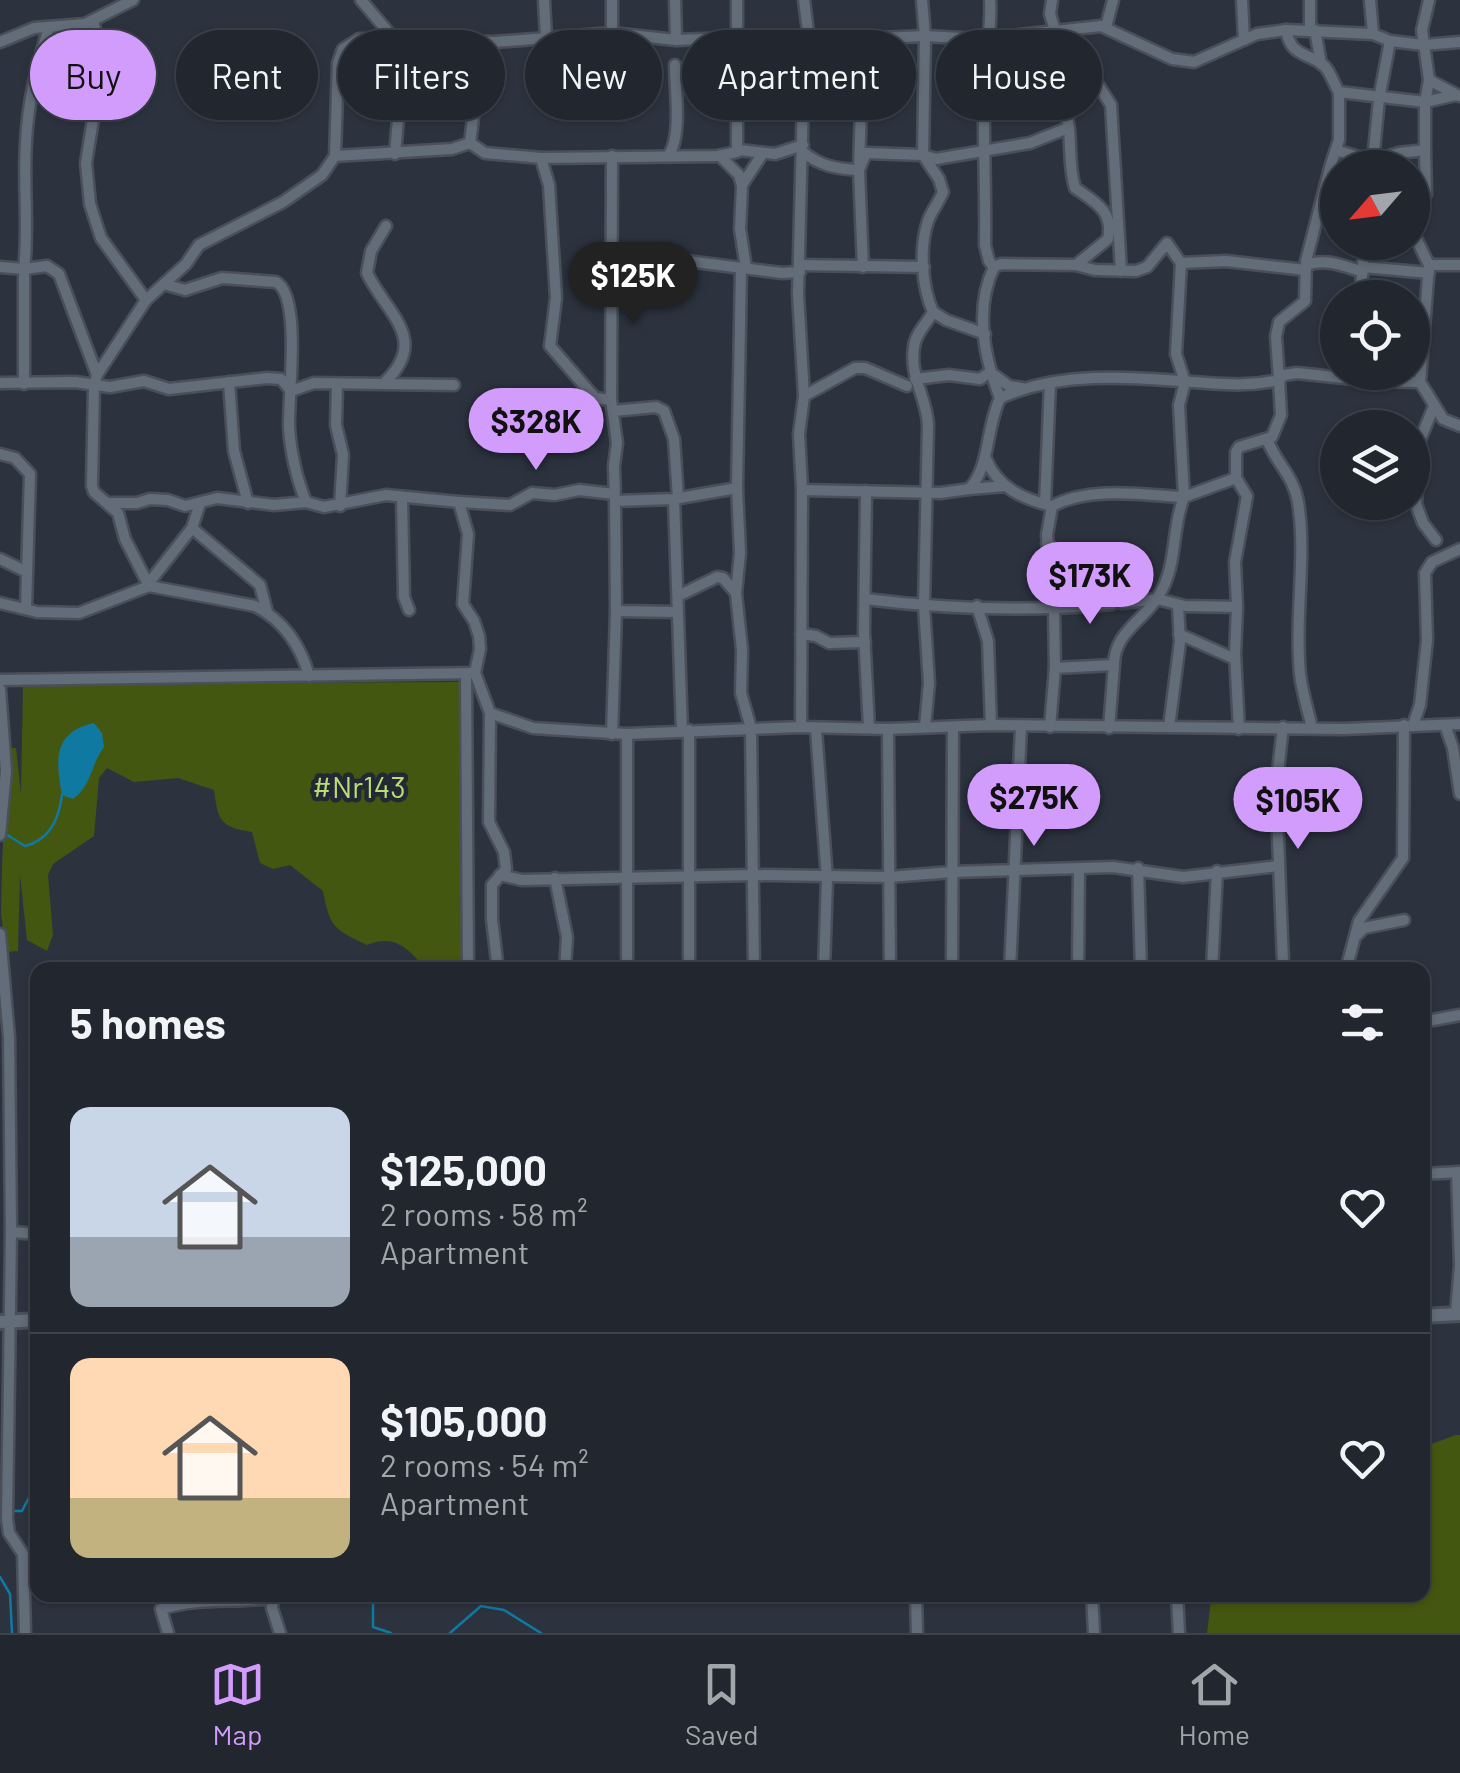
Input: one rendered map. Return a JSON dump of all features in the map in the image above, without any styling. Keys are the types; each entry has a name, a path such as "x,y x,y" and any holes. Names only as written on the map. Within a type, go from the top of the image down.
{"street":[{"path":"0,42 25,30 77,26 133,0"},
{"path":"361,0 386,30"},
{"path":"544,0 546,30"},
{"path":"612,0 612,30"},
{"path":"675,0 676,40"},
{"path":"738,0 738,30"},
{"path":"804,0 808,30"},
{"path":"922,0 922,155 940,179 944,192 928,219 924,267 927,298 933,312 984,334"},
{"path":"990,0 992,30"},
{"path":"1052,0 1054,30"},
{"path":"1106,27 1113,0"},
{"path":"1242,0 1244,40"},
{"path":"1310,0 1321,64 1339,92 1338,150"},
{"path":"1370,0 1373,34"},
{"path":"1425,150 1424,102 1430,80 1422,30 1429,0"},
{"path":"94,20 102,63 86,163 90,204 100,238 146,300"},
{"path":"24,384 27,129 35,67 49,27"},
{"path":"1075,30 1106,27 1172,58 1194,62 1257,34 1286,30 1373,34 1424,46 1460,42"},
{"path":"1286,30 1289,41 1302,56 1321,64"},
{"path":"916,36 936,36"},
{"path":"662,39 682,40"},
{"path":"1373,150 1378,98 1390,41"},
{"path":"95,380 146,300 186,264 199,244 283,202 322,175 336,156 338,63"},
{"path":"669,156 676,130 675,65"},
{"path":"1430,80 1458,95"},
{"path":"1102,90 1111,104 1121,271"},
{"path":"1339,92 1424,102 1458,95"},
{"path":"396,154 398,120"},
{"path":"470,143 473,120"},
{"path":"739,120 739,150"},
{"path":"801,727 799,434 804,396 798,314 803,120"},
{"path":"860,120 862,266"},
{"path":"985,120 985,245 988,261 994,267"},
{"path":"1067,120 1075,188 1102,206 1110,220 1108,239 1076,265"},
{"path":"858,170 866,153 936,158 986,152 1030,144 1068,128"},
{"path":"336,156 452,150 470,143"},
{"path":"470,143 485,152 540,158 720,156 739,150 775,154 804,148"},
{"path":"804,148 812,160 830,167 858,170"},
{"path":"742,186 764,154"},
{"path":"612,156 612,406 617,443 612,734"},
{"path":"720,156 739,175 742,186 740,228 744,268 737,488 740,568 736,593 742,650 741,693 750,728 754,962"},
{"path":"540,158 549,185 556,298 550,346 595,398 612,406 664,410 674,438 677,612 691,878 689,962"},
{"path":"1239,729 1235,659 1237,544 1247,496 1236,478 1236,452 1239,447 1275,434 1281,416 1276,336 1279,322 1305,301 1305,268 1320,216"},
{"path":"384,382 402,362 405,342 391,308 367,273 371,250 386,226"},
{"path":"994,267 1076,265 1095,270 1140,270 1168,243 1181,263 1176,354 1185,382 1179,406 1184,497 1176,518 1174,560 1157,599 1116,644 1109,728"},
{"path":"1362,280 1364,260"},
{"path":"1425,260 1428,280"},
{"path":"612,270 670,267 687,261 744,268 924,267"},
{"path":"1181,263 1226,261 1305,268 1314,262 1363,269 1460,266"},
{"path":"0,267 47,266 59,274 95,380 92,486 118,513 125,539 149,585"},
{"path":"968,490 986,459 988,429 1000,398 984,352 986,296 994,267"},
{"path":"164,284 185,290 222,278 284,286 289,298 289,428 306,502"},
{"path":"925,727 929,683 924,606 928,416 911,383 914,346 933,312"},
{"path":"804,396 855,368 911,383 949,376 980,380 990,372"},
{"path":"990,372 1010,386 1023,388"},
{"path":"1000,398 1023,388 1108,377 1243,386 1279,380 1284,375 1320,374"},
{"path":"0,383 95,380 110,387 144,382 169,390 281,379 291,391"},
{"path":"229,382 234,450 248,503"},
{"path":"291,391 314,383 454,385"},
{"path":"1050,383 1047,544 1054,610 1050,726"},
{"path":"336,384 336,424 343,455 340,506"},
{"path":"1425,390 1444,418 1460,426"},
{"path":"1434,406 1420,440 1416,504 1423,523 1436,540"},
{"path":"1267,440 1290,474 1298,501 1299,670 1312,728"},
{"path":"0,454 15,458 30,474 26,610"},
{"path":"986,459 1006,486 1028,500 1048,505 1102,495 1184,497 1236,478"},
{"path":"802,490 926,493 1006,486"},
{"path":"110,503 150,499 184,506 217,498 248,503 306,502 324,507 375,496 510,505 532,492 555,496 579,490 615,497 676,498 737,488"},
{"path":"866,491 864,642 869,728"},
{"path":"402,497 404,597 409,610"},
{"path":"459,502 468,534 463,604 474,621 480,649 470,673 468,962"},
{"path":"0,603 26,610 86,611 149,585 192,528 200,503"},
{"path":"192,528 260,584 267,612"},
{"path":"1047,544 1076,570 1090,589 1122,604"},
{"path":"1348,962 1358,921 1404,858 1409,725 1420,705 1427,640 1425,573 1432,562 1460,550"},
{"path":"0,558 27,572"},
{"path":"678,596 740,568"},
{"path":"717,577 723,578 736,593"},
{"path":"149,585 255,606 267,612 292,637 309,676"},
{"path":"865,599 924,606 1054,610 1157,599 1178,605 1237,608"},
{"path":"1169,727 1180,634 1178,605"},
{"path":"977,606 988,641 991,725"},
{"path":"616,611 677,612"},
{"path":"801,634 816,636 829,644 864,642"},
{"path":"1180,634 1235,659"},
{"path":"1054,668 1114,665"},
{"path":"0,680 470,673"},
{"path":"470,673 490,713 490,822 504,852 506,869 492,885 497,962"},
{"path":"0,689 0,834"},
{"path":"490,713 533,728 612,734 801,727 1239,729 1460,724"},
{"path":"1445,724 1460,794"},
{"path":"1010,962 1021,726"},
{"path":"1283,726 1276,788 1283,962"},
{"path":"952,962 953,727"},
{"path":"816,729 827,879 824,962"},
{"path":"888,729 890,962"},
{"path":"627,734 627,962"},
{"path":"500,875 522,880 754,876 827,879 1138,868 1184,876 1278,866"},
{"path":"1138,868 1141,962"},
{"path":"1078,962 1079,870"},
{"path":"1212,962 1217,871"},
{"path":"555,878 567,936 565,962"},
{"path":"1354,937 1364,928 1404,920"},
{"path":"0,934 11,1232 5,1322 4,1448 8,1526 23,1554 25,1633"},
{"path":"1430,1021 1460,1015"},
{"path":"1430,1174 1458,1172 1460,1264 1458,1314 1430,1316"},
{"path":"11,1232 30,1233"},
{"path":"5,1322 30,1320"},
{"path":"0,1398 7,1420"},
{"path":"168,1633 161,1609 193,1602"},
{"path":"273,1602 280,1633"},
{"path":"916,1602 917,1633"},
{"path":"1092,1602 1094,1633"},
{"path":"1178,1602 1179,1633"}],"green space":[{"name":"#Nr143","path":"461,682 462,962 420,962 394,942 367,945 340,931 328,913 323,891 290,865 273,869 260,863 252,832 223,821 214,790 178,778 134,782 107,768 99,778 94,836 53,864 48,875 53,935 47,951 27,940 20,875 18,951 6,952 1,914 8,748 16,748 21,794 23,684"},
{"path":"1460,1435 1460,1633 1207,1633 1211,1602 1430,1602 1430,1444"}],"water":[{"path":"94,723 102,733 104,747 84,788 73,799 62,795 60,750 70,733"}],"waterway":[{"path":"4,833 25,846 41,839 56,820 62,795"},
{"path":"10,1511 22,1511 30,1496"},
{"path":"0,1577 10,1594 12,1633"},
{"path":"373,1602 373,1627 391,1633"},
{"path":"450,1633 481,1606 504,1610 541,1633"}]}
